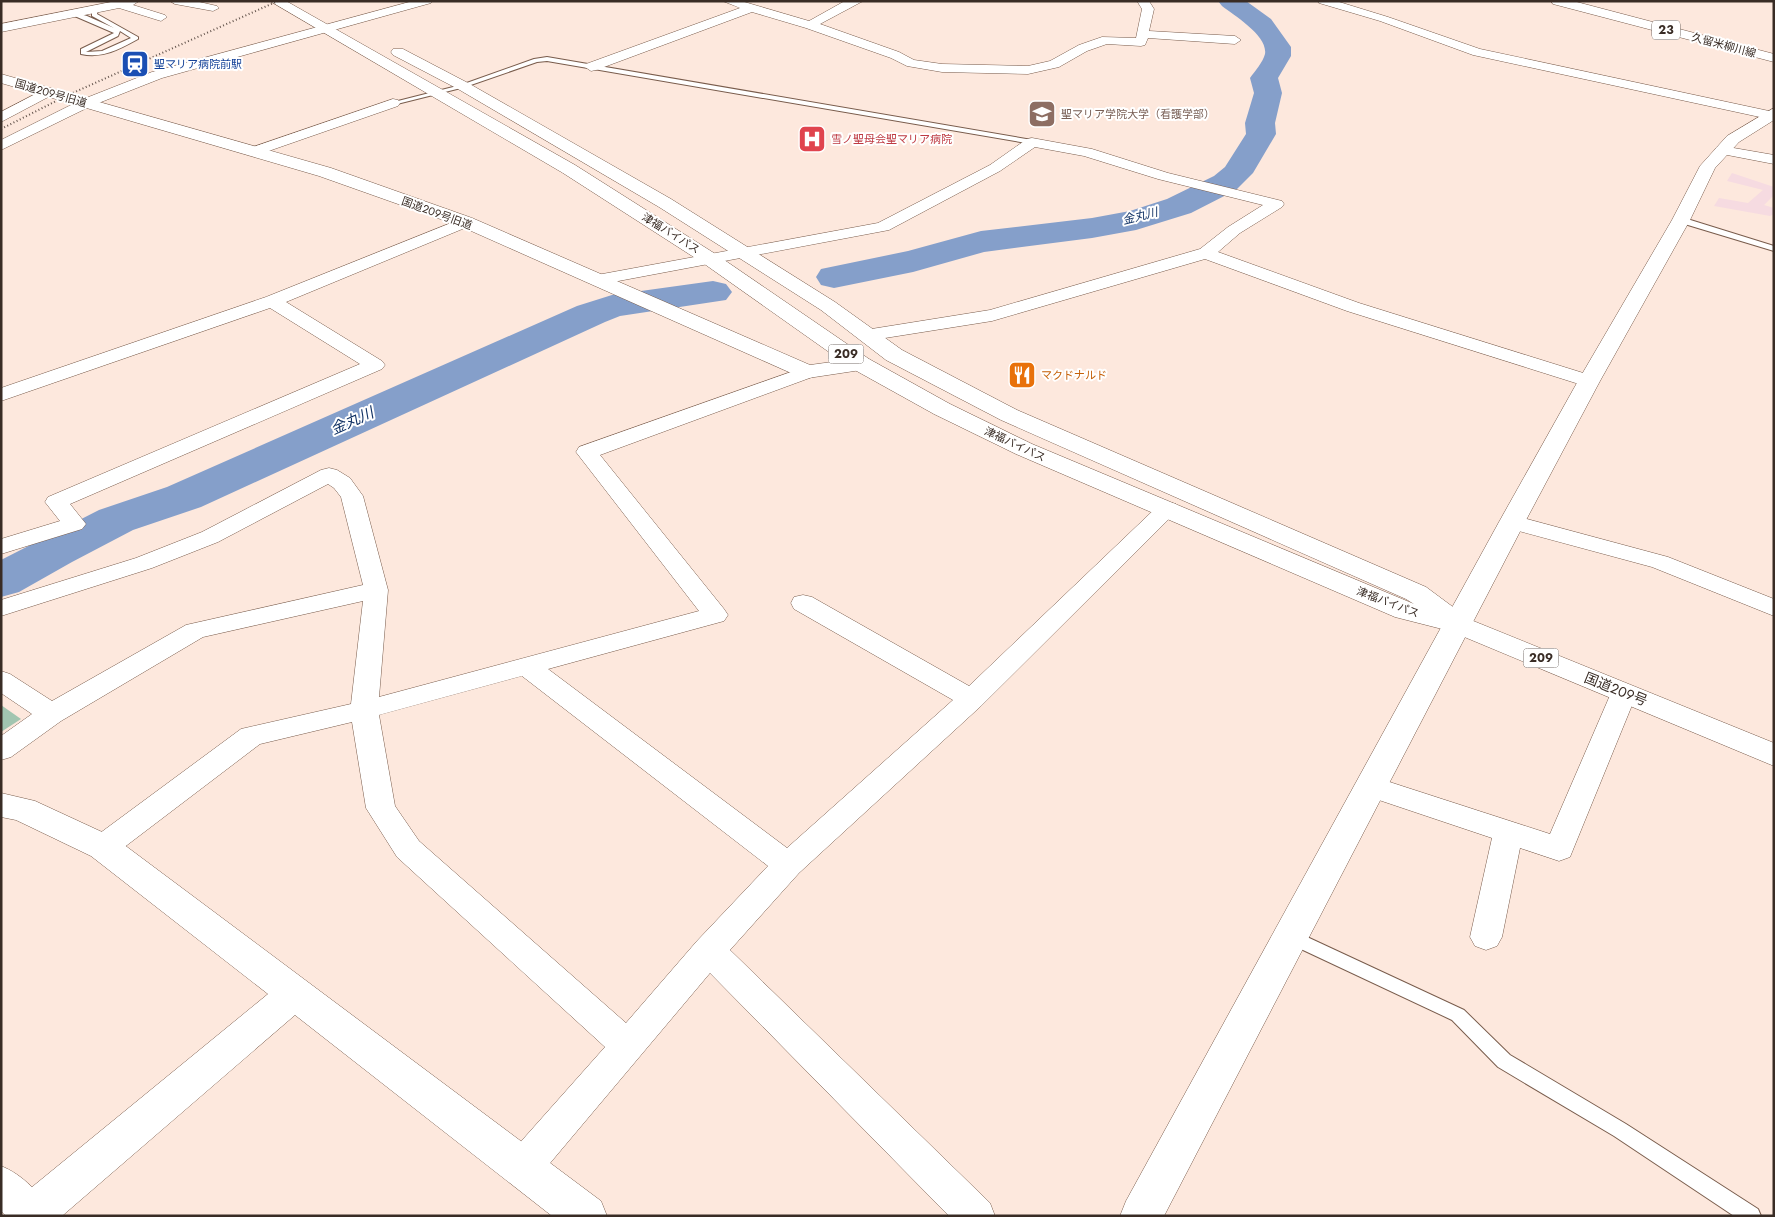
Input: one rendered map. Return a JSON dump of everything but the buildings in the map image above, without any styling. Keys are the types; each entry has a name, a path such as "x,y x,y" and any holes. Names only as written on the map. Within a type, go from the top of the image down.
{"main road":[{"name":"津福バイパス","path":"276,1 435,94 569,169 710,258 861,364 942,410 1016,445 1405,611 1459,624"},
{"name":"津福バイパス","path":"306,1 463,86 600,164 828,306 894,355 1009,415 1416,593 1459,624"},
{"name":"久留米柳川線","path":"1558,1 1774,58"},
{"name":"国道209号旧道","path":"1,78 325,172 466,222 808,372"},
{"path":"1142,1215 1512,522 1589,381 1681,220 1708,166 1733,139 1772,115"},
{"name":"209","path":"808,372 861,364"},
{"name":"国道209号","path":"1459,624 1774,755"},
{"path":"1,805 24,810 103,847 586,1216"},
{"path":"32,1215 294,994"}],"street":[{"path":"1,28 134,1"},
{"path":"174,1 213,8"},
{"path":"1,146 86,103 156,75 427,1"},
{"path":"728,1 810,25 895,55 911,63 942,68 1000,71 1028,70 1054,64 1084,48 1106,40 1141,42 1148,9 1142,1"},
{"path":"810,25 847,4 858,1"},
{"path":"1323,1 1384,19 1478,52 1772,115"},
{"path":"119,4 161,17"},
{"path":"591,67 752,8"},
{"path":"1143,34 1235,40"},
{"path":"2,117 47,92"},
{"path":"255,151 393,103"},
{"path":"597,280 710,258 746,254 883,227 995,168 1032,142 1086,152 1163,176 1276,204 1234,230 1206,252 992,315 866,335"},
{"path":"1722,150 1774,160"},
{"path":"1,395 272,301 466,222"},
{"path":"1206,252 1353,306 1589,381"},
{"path":"1,547 74,524 56,502 375,365 272,301"},
{"path":"103,847 251,736 364,710 715,615 588,452 808,372"},
{"path":"1,608 144,563 210,537 329,475 342,483 352,496 376,590 364,710 381,808 408,849 628,1046"},
{"path":"522,1168 708,951 788,865 971,699 1168,509"},
{"path":"1512,522 1660,562 1774,608"},
{"path":"1,750 51,714 195,631 376,590"},
{"path":"803,603 971,699"},
{"path":"526,666 788,865"},
{"path":"1,680 51,714"},
{"path":"1371,787 1559,849 1624,692"},
{"path":"1486,938 1508,832"},
{"path":"708,951 976,1216"},
{"path":"1,1184 32,1215"}],"lane":[{"path":"73,14 85,17 117,32 116,35 82,50 82,53 88,55 104,53 136,38 94,15 95,9"},
{"path":"393,103 463,86 536,60 547,59 1032,142"},
{"path":"1681,220 1774,249"},
{"path":"1761,244 1774,239"},
{"path":"1290,936 1458,1014 1504,1061 1620,1130 1751,1216"}],"shaded area":[{"path":"1732,173 1774,187 1774,195 1764,205 1774,208 1774,214 1770,216 1714,206 1719,198 1748,203 1763,190 1727,181"}],"green space":[{"path":"1,705 21,719 1,732"}],"waterway":[{"name":"金丸川","path":"834,277 913,261 981,242 1092,228 1136,220 1179,206 1225,183 1237,173 1261,134 1260,123 1268,93 1264,78 1278,56 1278,47 1262,24 1230,1"},
{"name":"金丸川","path":"1,581 54,551 116,520 184,497 591,314 612,306 713,292"}],"railway":[{"path":"1,129 66,96 278,1"}],"place":[{"name":"聖マリア病院前駅","path":"135,64"},
{"name":"聖マリア学院大学（看護学部）","path":"1042,114"},
{"name":"雪ノ聖母会聖マリア病院","path":"812,139"},
{"name":"マクドナルド","path":"1022,375"}]}
